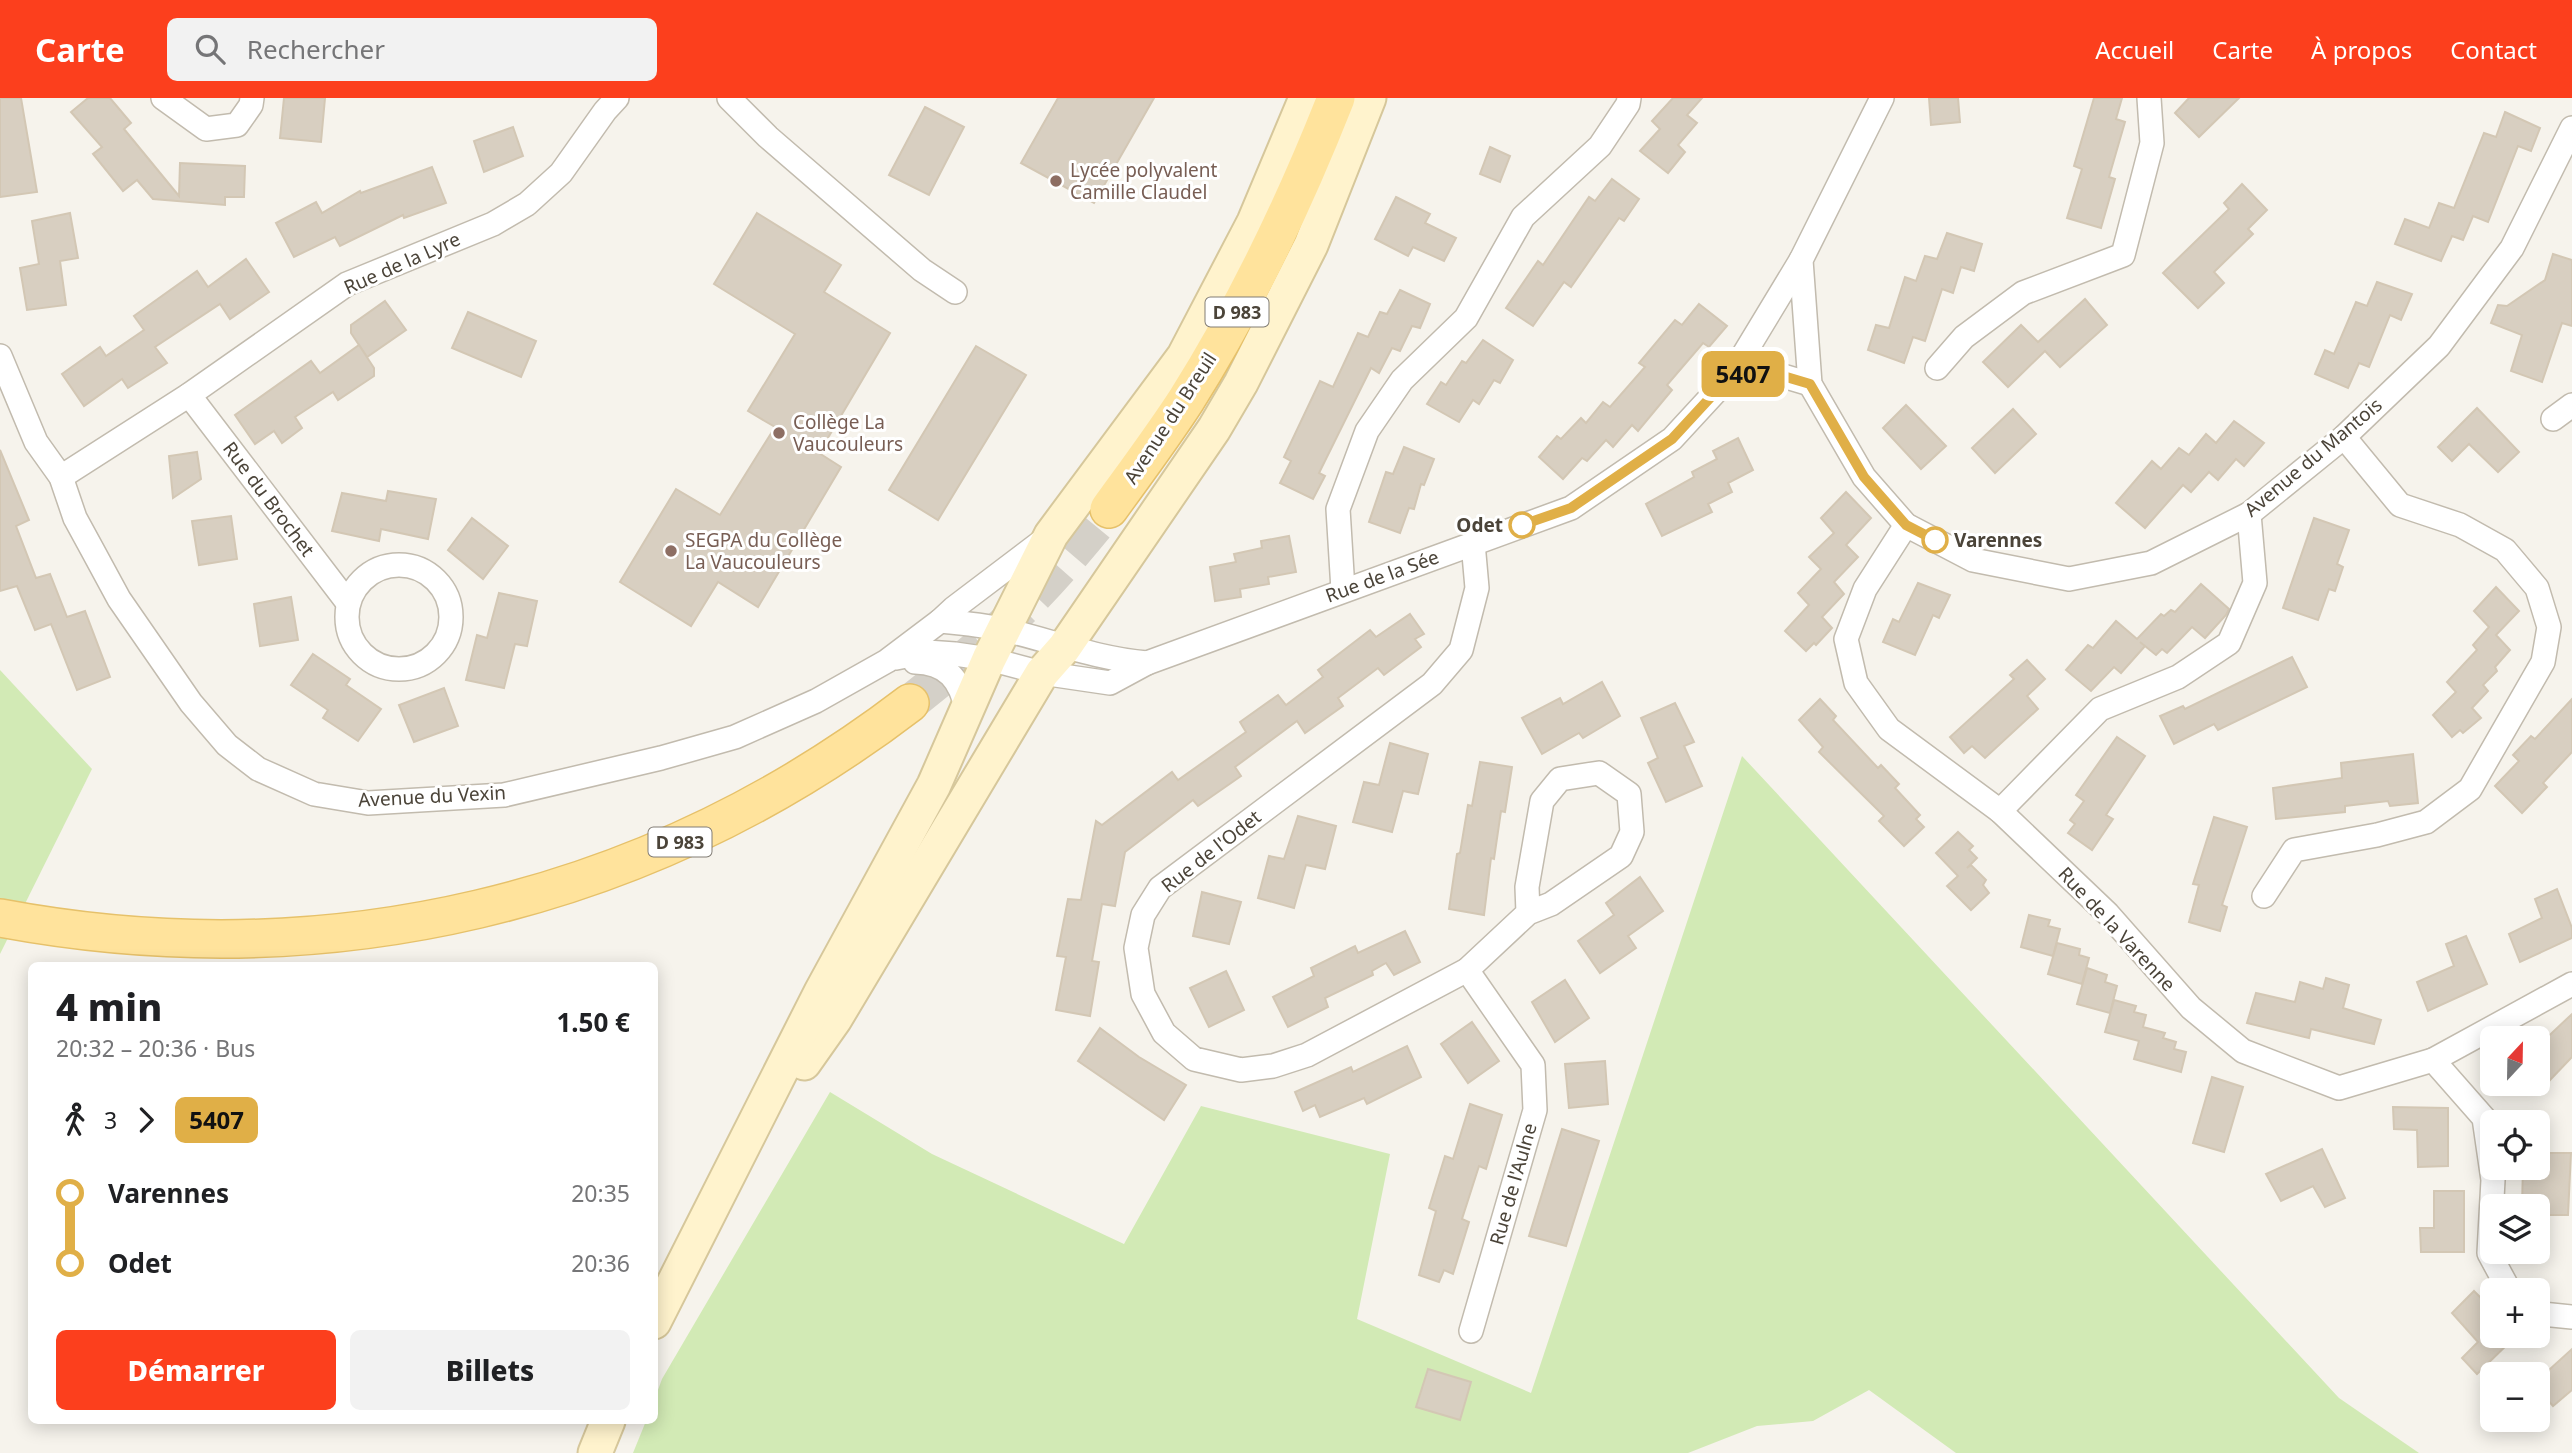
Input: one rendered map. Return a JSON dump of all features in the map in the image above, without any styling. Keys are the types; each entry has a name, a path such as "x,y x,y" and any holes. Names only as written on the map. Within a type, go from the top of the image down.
{"main road":[{"path":"658,1314 821,992 934,785 989,659 1051,535 1184,356 1254,222 1306,98"},
{"name":"Avenue du Breuil","path":"1109,509 1186,400 1220,341 1275,239 1336,98"},
{"path":"747,1141 835,1019 1042,673 1064,648 1214,429 1241,383 1311,245 1368,98"},
{"name":"D 983","path":"0,918 114,935 268,938 332,934 410,923 492,906 613,869 720,823 765,800 823,764 910,703"},
{"path":"595,1453 607,1424"}],"street":[{"path":"163,98 206,129 237,125 251,105 252,98"},
{"name":"Rue de la Lyre","path":"61,477 189,395 347,284 493,224 527,204 561,173 604,111 617,98"},
{"path":"729,98 768,137 901,252 955,292"},
{"path":"1343,590 1338,509 1367,430 1402,380 1466,318 1523,217 1600,146 1628,104 1629,98"},
{"path":"1801,260 1882,98"},
{"path":"1937,368 1964,337 2023,293 2123,255 2152,143 2149,98"},
{"name":"Avenue du Mantois","path":"1801,260 1810,384 1864,477 1906,525 1973,560 2068,579 2151,563 2249,514 2344,437 2439,346 2512,248 2572,128"},
{"name":"Rue de la Sée","path":"1064,648 1124,661 1147,663 1571,508 1672,439 1732,374 1801,260"},
{"name":"Avenue du Vexin","path":"0,356 36,442 61,477 75,518 113,587 191,703 227,745 258,769 314,794 368,803 504,795 661,758 735,737 816,701 887,660 1051,535"},
{"path":"1732,374 1773,373 1810,384"},
{"name":"Rue du Brochet","path":"189,395 348,603"},
{"path":"2553,419 2572,405"},
{"path":"2264,896 2294,850 2377,835 2426,822 2470,789 2543,662 2549,627 2537,588 2505,550 2460,525 2400,505 2344,437"},
{"path":"2000,811 2099,709 2178,677 2229,643 2255,583 2249,514"},
{"name":"Rue de la Varenne","path":"1906,525 1865,589 1846,639 1856,683 1889,729 2000,811 2108,914 2191,1009 2242,1051 2339,1088 2432,1060 2572,984"},
{"name":"Rue de l'Odet","path":"1473,543 1477,588 1461,650 1432,684 1160,888 1143,915 1136,948 1143,993 1164,1033 1194,1059 1241,1070 1273,1066 1307,1055 1467,970 1528,913 1551,904 1621,856 1632,832 1629,794 1599,773 1560,779 1542,801 1527,887 1528,913"},
{"path":"402,564 435,578 446,593 451,610 450,628 444,643 433,656 419,665 403,669 387,668 371,661 359,650 350,636 346,620 348,603 355,587 368,574 384,567 402,564"},
{"path":"940,621 1004,630 1064,648"},
{"path":"887,660 927,652 989,659 1042,673 1110,683 1147,663"},
{"path":"887,660 931,662 951,674 962,690 967,710"},
{"name":"Rue de l'Aulne","path":"1467,970 1533,1065 1535,1110 1471,1331"},
{"path":"2432,1060 2484,1118 2493,1180 2489,1253 2502,1278"},
{"path":"2550,1315 2572,1317"}],"green space":[{"path":"0,670 92,769 0,954"},
{"path":"1742,756 2339,1398 2419,1453 1956,1453 1869,1390 1813,1421 1757,1426 1688,1453 633,1453 645,1424 658,1424 658,1390 662,1379 830,1092 932,1154 1124,1244 1201,1106 1390,1154 1357,1319 1531,1393"}],"building":[{"path":"0,98 21,98 37,192 0,197"},
{"path":"88,98 110,98 131,123 124,129 179,196 180,163 245,166 244,197 225,197 225,205 153,199 137,180 123,191 93,154 102,147 71,112"},
{"path":"284,98 325,98 321,142 280,138"},
{"path":"1058,98 1154,98 1094,203 1021,163"},
{"path":"1673,98 1702,98 1687,115 1697,123 1678,145 1685,152 1668,173 1640,151 1660,129 1652,121"},
{"path":"1929,98 1958,98 1960,122 1931,125"},
{"path":"2094,98 2122,98 2116,119 2125,122 2109,177 2115,179 2101,228 2067,218 2082,169 2074,166"},
{"path":"2189,98 2239,98 2199,137 2175,113"},
{"path":"925,107 964,127 929,195 889,175"},
{"path":"2505,112 2540,128 2531,151 2518,146 2488,222 2473,216 2463,240 2452,236 2441,261 2395,244 2405,219 2429,228 2439,203 2454,208 2484,133 2496,137"},
{"path":"513,127 523,156 484,172 474,141"},
{"path":"1490,147 1510,156 1500,182 1480,174"},
{"path":"432,167 446,203 404,218 403,215 340,246 335,237 294,257 276,223 316,202 322,213 360,191 361,193"},
{"path":"1612,179 1639,199 1624,221 1619,218 1571,287 1564,282 1533,326 1506,308 1538,261 1543,265 1589,197 1595,201"},
{"path":"2242,184 2267,210 2248,229 2253,234 2214,272 2224,283 2198,308 2163,273 2229,209 2224,203"},
{"path":"1396,197 1430,214 1425,223 1456,238 1444,261 1413,247 1408,256 1375,239"},
{"path":"70,213 78,258 60,261 66,305 27,310 20,268 39,264 32,221"},
{"path":"757,213 841,265 824,292 890,333 819,453 841,467 758,607 718,582 691,626 620,582 676,489 720,515 775,427 748,411 795,334 714,284"},
{"path":"1947,233 1982,244 1974,271 1961,267 1953,293 1942,289 1925,341 1913,337 1904,363 1868,350 1876,325 1889,328 1905,277 1916,281 1925,256 1937,259"},
{"path":"2553,254 2572,260 2572,326 2562,323 2542,382 2511,371 2522,335 2491,323 2498,305 2507,306 2545,280"},
{"path":"246,259 269,292 230,319 220,304 155,347 167,363 128,388 122,379 84,406 62,374 100,347 106,356 144,330 134,316 197,271 208,287"},
{"path":"2377,282 2412,294 2401,320 2390,315 2369,367 2359,363 2348,388 2315,374 2325,350 2334,354 2356,302 2367,306"},
{"path":"1400,290 1430,304 1420,328 1412,326 1400,351 1392,348 1379,373 1371,368 1319,473 1325,476 1313,499 1280,483 1291,461 1284,457 1320,381 1333,387 1358,333 1368,337 1380,312 1387,314"},
{"path":"2085,299 2107,325 2060,367 2045,351 2008,387 1983,362 2021,325 2038,342"},
{"path":"385,301 406,330 367,357 351,333 351,325"},
{"path":"1699,304 1727,326 1709,347 1703,343 1667,385 1672,390 1638,431 1632,425 1613,447 1606,440 1587,461 1582,458 1563,479 1539,457 1557,436 1561,439 1581,418 1586,423 1603,402 1610,407 1645,367 1639,363 1675,320 1682,325"},
{"path":"468,312 536,341 521,377 452,348"},
{"path":"1483,340 1513,360 1500,383 1494,380 1479,404 1473,400 1459,422 1427,404 1441,382 1446,385 1462,361 1466,363"},
{"path":"359,345 374,368 374,376 338,400 333,392 295,417 302,428 282,443 274,431 255,444 235,415 311,361 320,373"},
{"path":"976,346 1026,375 938,520 889,490"},
{"path":"1906,405 1946,446 1921,469 1883,428"},
{"path":"2477,408 2519,452 2498,472 2469,444 2452,461 2438,447"},
{"path":"2013,409 2036,434 1995,473 1972,448"},
{"path":"2234,421 2264,443 2244,466 2236,459 2218,480 2209,472 2191,492 2183,485 2145,528 2116,503 2152,461 2161,469 2179,448 2189,455 2206,434 2216,443"},
{"path":"1738,438 1753,470 1728,483 1732,492 1708,504 1712,512 1662,536 1646,504 1694,477 1692,472 1717,459 1713,451"},
{"path":"1404,447 1434,459 1424,485 1421,484 1414,509 1409,508 1400,533 1369,522 1386,472 1393,474"},
{"path":"0,450 29,520 16,526 36,578 50,574 67,617 85,611 110,677 77,690 51,624 35,630 17,586 0,591"},
{"path":"197,452 201,479 173,498 169,456"},
{"path":"388,491 436,499 428,539 381,529 379,541 332,531 342,493 386,501"},
{"path":"1846,492 1871,518 1846,545 1858,557 1834,582 1844,594 1822,617 1832,628 1816,645 1814,643 1806,651 1785,631 1809,605 1798,593 1821,569 1809,557 1834,533 1821,518"},
{"path":"231,516 237,559 199,565 192,521"},
{"path":"472,518 508,546 483,579 448,550"},
{"path":"2314,518 2349,530 2337,564 2343,567 2335,591 2329,589 2318,620 2283,608"},
{"path":"1289,536 1296,572 1268,577 1269,584 1240,589 1241,597 1215,601 1210,567 1236,562 1234,554 1262,548 1261,541"},
{"path":"1918,583 1950,595 1939,618 1933,615 1915,655 1883,642 1893,619 1899,622"},
{"path":"2201,584 2229,609 2205,638 2192,627 2167,653 2162,649 2156,655 2145,646 2121,673 2114,667 2091,691 2066,670 2088,645 2093,648 2116,621 2137,639 2161,614 2164,616 2171,610 2175,612"},
{"path":"2496,587 2519,611 2496,635 2510,650 2495,667 2497,671 2483,685 2488,691 2472,708 2481,718 2463,733 2460,730 2452,737 2433,715 2456,692 2447,682 2477,650 2473,645 2489,627 2474,611"},
{"path":"499,593 537,601 527,646 515,644 504,688 466,680 477,635 487,638"},
{"path":"291,597 298,640 260,646 254,604"},
{"path":"1410,614 1424,634 1415,639 1421,647 1384,675 1378,668 1338,698 1343,706 1305,733 1297,721 1235,767 1241,776 1198,806 1193,800 1125,852 1115,906 1102,904 1092,961 1099,962 1090,1016 1056,1010 1066,957 1057,956 1068,899 1081,900 1096,821 1102,825 1172,772 1178,780 1246,732 1240,722 1278,695 1286,705 1323,677 1318,670 1370,630 1376,637"},
{"path":"313,654 350,679 346,685 381,709 358,741 323,718 328,710 291,685"},
{"path":"2292,657 2307,687 2218,730 2214,724 2174,744 2160,716 2183,706 2185,709"},
{"path":"2027,660 2045,679 2027,696 2038,709 1985,758 1972,746 1964,753 1950,737 2014,679 2010,675"},
{"path":"1602,682 1620,716 1583,738 1579,733 1542,754 1522,718 1560,698 1563,704"},
{"path":"444,688 458,726 414,742 399,705"},
{"path":"1820,699 1836,716 1833,720 1878,768 1881,765 1899,784 1895,788 1920,815 1916,819 1924,827 1904,846 1879,821 1884,816 1819,752 1823,747 1799,720"},
{"path":"2572,699 2572,752 2543,783 2547,787 2522,813 2495,786 2519,761 2513,755 2531,736 2535,739"},
{"path":"1675,703 1694,742 1684,746 1702,786 1666,802 1648,763 1658,758 1641,718"},
{"path":"2117,737 2145,756 2106,815 2113,819 2092,850 2068,833 2075,824 2070,820 2084,801 2076,795"},
{"path":"1390,743 1428,754 1418,794 1403,791 1392,832 1353,822 1364,782 1379,785"},
{"path":"2413,754 2418,803 2390,806 2388,801 2345,806 2345,812 2276,819 2273,788 2342,778 2341,763"},
{"path":"1480,762 1512,767 1505,812 1501,811 1494,859 1491,858 1484,915 1449,909 1457,854 1460,853 1468,805 1472,806"},
{"path":"1298,816 1336,826 1325,869 1306,865 1294,908 1258,898 1269,856 1284,859"},
{"path":"2214,817 2247,827 2222,905 2227,907 2220,931 2189,922 2199,885 2193,884"},
{"path":"1958,832 1973,846 1969,850 1977,858 1967,868 1971,865 1986,880 1983,885 1989,893 1971,910 1947,886 1958,876 1936,853"},
{"path":"1640,877 1663,911 1628,936 1636,948 1600,973 1578,941 1614,915 1606,903"},
{"path":"2557,889 2572,928 2572,938 2520,962 2509,934 2542,918 2535,899"},
{"path":"1202,892 1241,902 1229,944 1193,936"},
{"path":"2029,915 2050,920 2048,926 2060,929 2053,956 2021,947"},
{"path":"1405,931 1420,962 1394,975 1386,963 1372,971 1373,975 1325,998 1328,1007 1288,1027 1273,997 1314,976 1311,968 1355,946 1358,953"},
{"path":"2466,936 2487,984 2428,1011 2417,982 2454,966 2446,944"},
{"path":"2057,943 2080,949 2079,955 2089,958 2082,984 2048,974"},
{"path":"2087,968 2107,975 2105,982 2117,986 2110,1013 2077,1004"},
{"path":"1226,971 1244,1010 1209,1027 1190,988"},
{"path":"2326,978 2349,985 2343,1008 2381,1020 2374,1044 2311,1029 2309,1038 2247,1023 2256,993 2295,1002 2300,982 2323,989"},
{"path":"1565,980 1589,1018 1555,1042 1532,1002"},
{"path":"2114,1000 2136,1006 2134,1012 2146,1015 2143,1027 2165,1033 2163,1038 2176,1042 2174,1049 2186,1052 2181,1072 2134,1059 2139,1041 2105,1032"},
{"path":"2572,1014 2572,1057 2550,1080 2550,1035"},
{"path":"1472,1022 1499,1061 1468,1083 1441,1044"},
{"path":"1100,1028 1139,1057 1186,1085 1164,1120 1078,1061"},
{"path":"1407,1046 1421,1077 1367,1104 1364,1098 1320,1117 1315,1105 1303,1111 1295,1092 1351,1067 1353,1072"},
{"path":"1605,1061 1608,1104 1569,1108 1565,1064"},
{"path":"2212,1077 2243,1087 2224,1152 2193,1143"},
{"path":"1470,1104 1502,1115 1486,1169 1479,1166 1462,1219 1469,1222 1453,1274 1444,1270 1439,1282 1419,1275 1436,1211 1429,1208 1445,1156 1453,1159"},
{"path":"2393,1107 2448,1108 2448,1166 2418,1167 2417,1130 2394,1129"},
{"path":"1562,1129 1599,1141 1566,1246 1529,1236"},
{"path":"2322,1149 2345,1198 2325,1207 2313,1186 2281,1201 2266,1174"},
{"path":"2550,1153 2571,1153 2568,1215 2550,1215 2550,1194 2522,1194 2523,1180 2550,1180"},
{"path":"2434,1191 2464,1191 2464,1252 2421,1252 2420,1228 2434,1228"},
{"path":"2474,1291 2480,1297 2480,1348 2504,1348 2489,1362 2480,1362 2480,1371 2477,1374 2462,1358 2478,1342 2452,1313"},
{"path":"2572,1349 2572,1390 2553,1406 2550,1403 2550,1369"},
{"path":"1428,1369 1471,1382 1460,1420 1416,1407"}],"tunnel":[{"path":"910,703 985,642 1018,611 1109,509"}],"bus line":[{"name":"5407","path":"1522,525 1571,508 1672,439 1732,374 1773,373 1810,384 1864,477 1906,525 1935,540"}],"place":[{"name":"Lycée polyvalent Camille Claudel","path":"1056,181"},
{"name":"Collège La Vaucouleurs","path":"779,433"},
{"name":"Odet","path":"1522,525"},
{"name":"Varennes","path":"1935,540"},
{"name":"SEGPA du Collège La Vaucouleurs","path":"671,551"}]}
